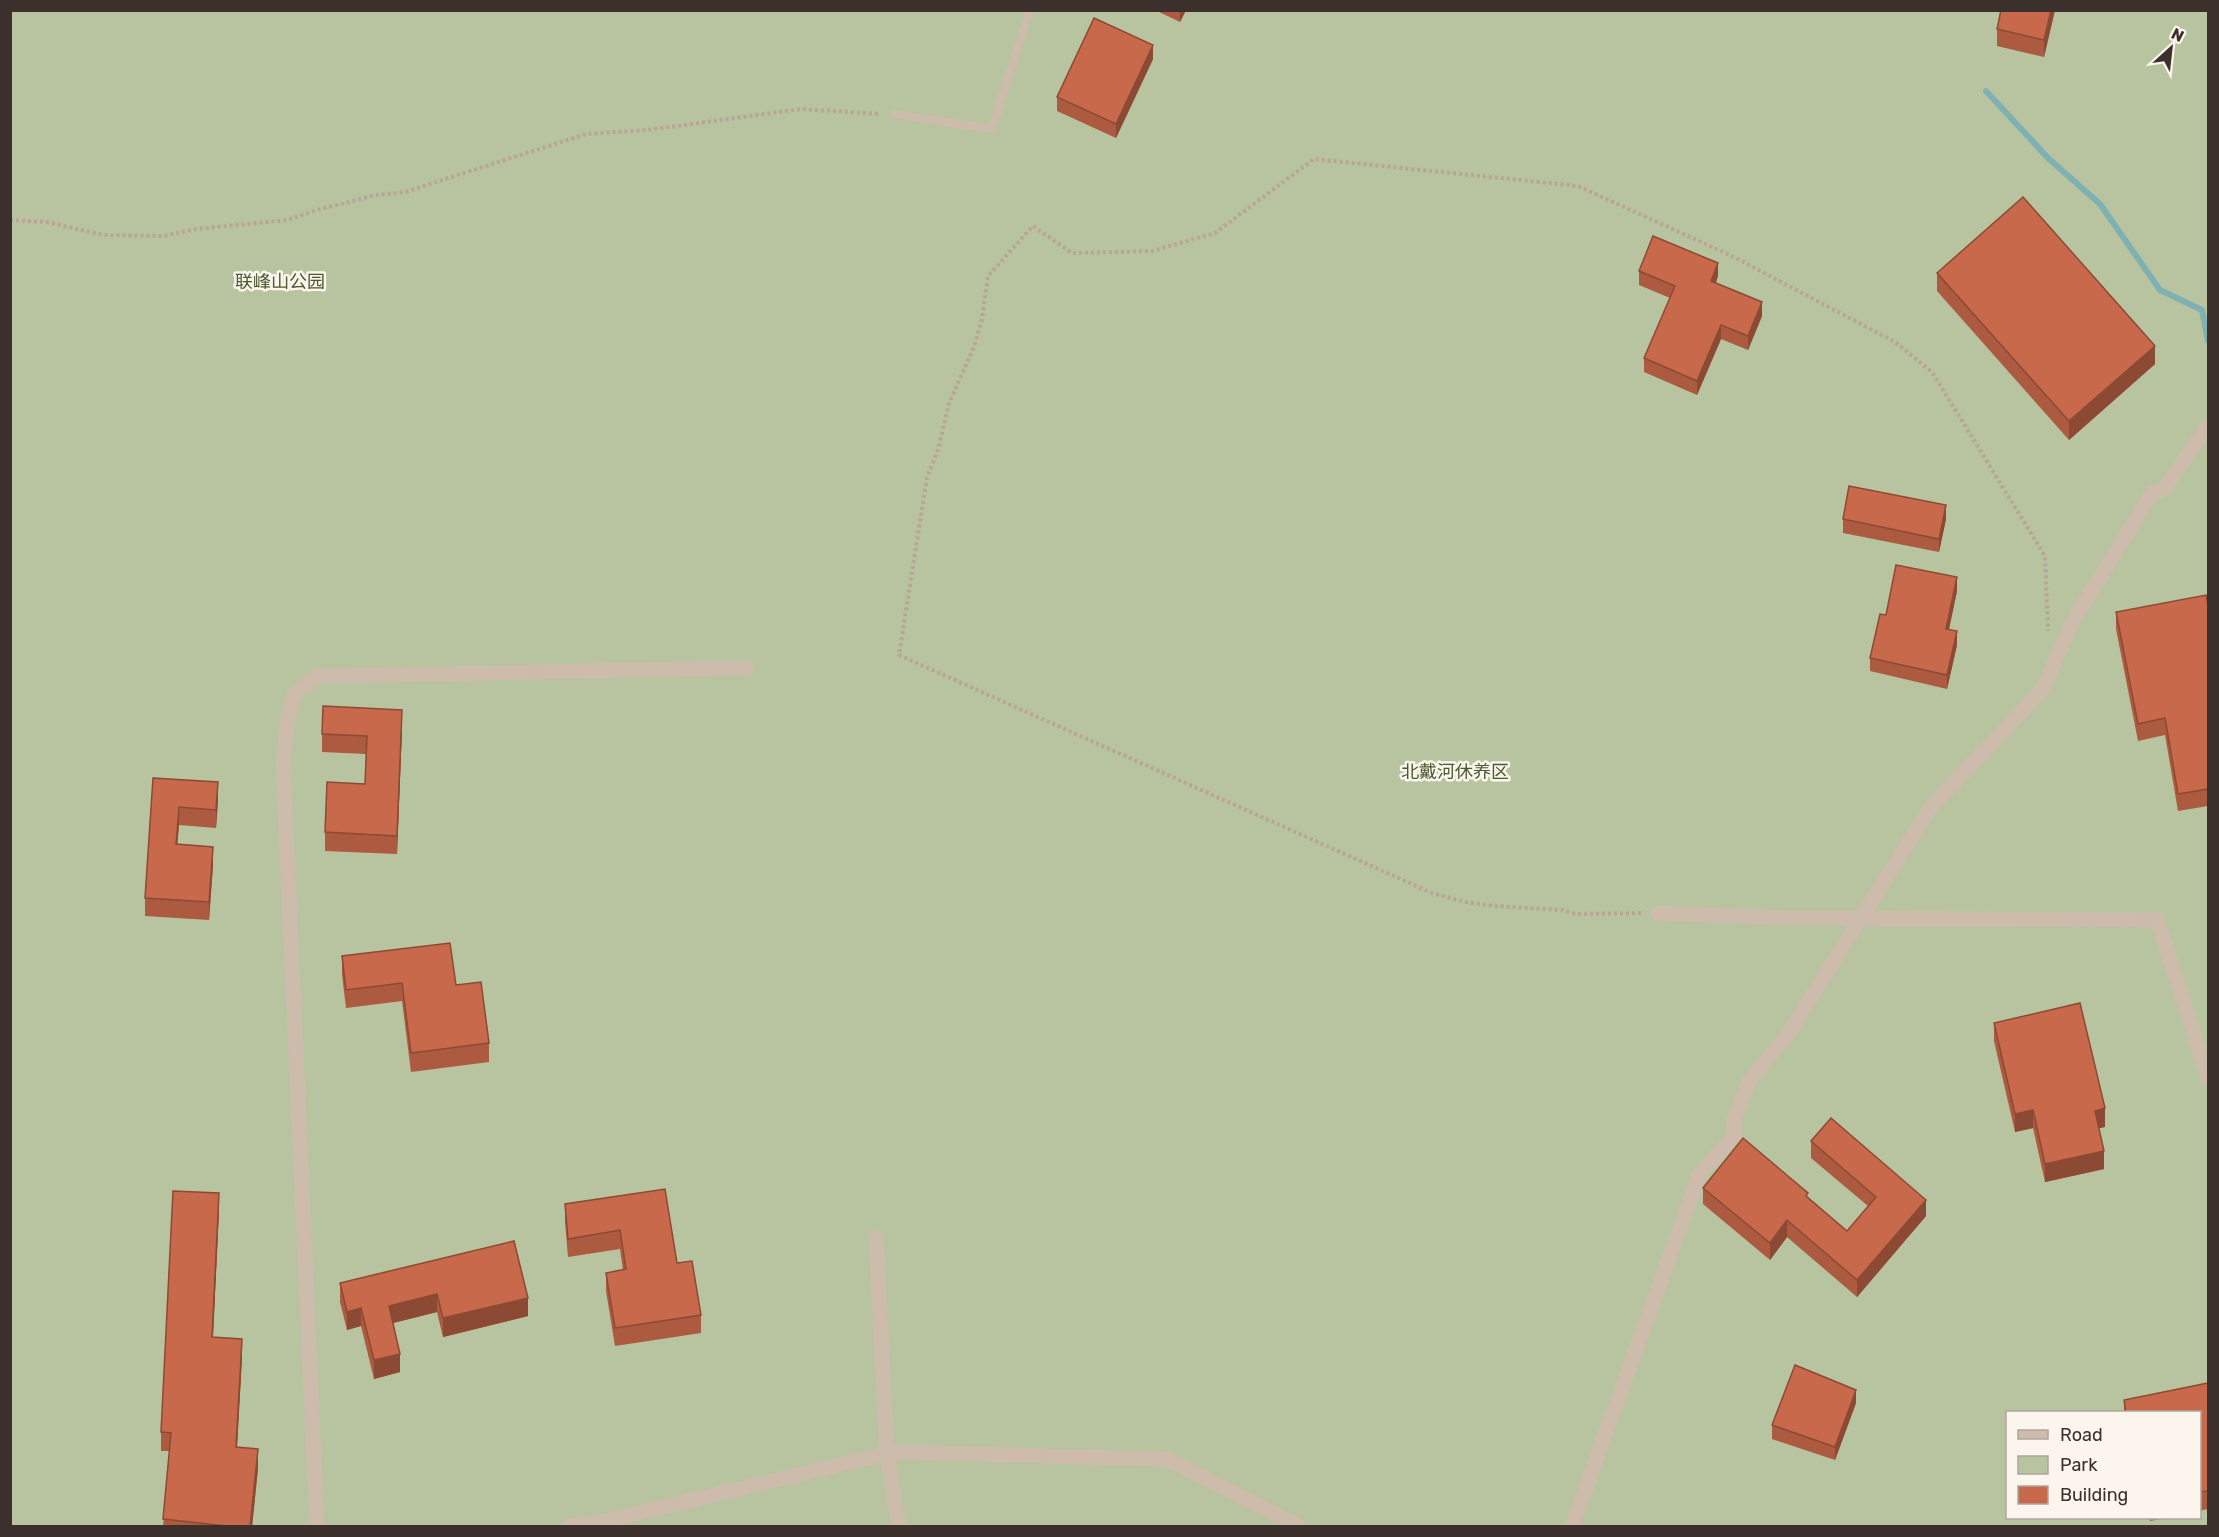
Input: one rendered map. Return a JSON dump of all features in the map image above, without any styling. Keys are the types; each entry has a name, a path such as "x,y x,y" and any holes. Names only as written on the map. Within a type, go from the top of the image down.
{"street":[{"path":"1572,1527 1700,1173 1734,1136 1734,1120 1749,1081 1786,1037 1930,807 2043,689 2072,623 2152,493 2164,489 2208,426"},
{"path":"317,1527 283,762 288,718 295,693 318,676 746,668"},
{"path":"1658,913 1788,918 2157,920 2208,1077"},
{"path":"876,1237 887,1454 899,1527"},
{"path":"570,1527 605,1521 893,1452 1168,1459 1298,1527"}],"lane":[{"path":"894,114 992,129 1030,10"}],"path":[{"path":"10,220 46,222 104,236 164,236 196,229 288,220 376,195 405,192 586,134 646,129 801,109 894,114"},
{"path":"1658,913 1576,914 1562,910 1465,902 1432,893 899,655 927,477 938,450 949,403 980,329 988,276 1033,226 1072,253 1152,251 1215,232 1314,159 1578,186 1734,256 1895,342 1932,372 2045,556 2048,632"}],"green space":[{"name":"北戴河休养区","path":"10,11 2208,11 2208,1526 11,1526"}],"building":[{"path":"2001,10 2051,10 2044,40 1997,29"},
{"path":"1094,18 1153,45 1116,124 1057,97"},
{"path":"2023,197 2155,346 2069,421 1937,273"},
{"path":"1653,236 1718,263 1711,281 1762,302 1748,336 1721,325 1697,381 1644,358 1675,286 1639,271"},
{"path":"1849,486 1946,505 1939,539 1843,519"},
{"path":"1896,565 1957,577 1946,629 1957,631 1947,675 1870,658 1880,614 1886,615"},
{"path":"2206,595 2208,605 2208,789 2178,794 2165,718 2138,724 2116,612"},
{"path":"323,706 402,710 397,836 325,832 327,782 365,784 367,736 322,734"},
{"path":"153,778 218,782 216,810 179,807 176,844 213,847 209,902 145,898"},
{"path":"450,943 456,985 481,982 489,1043 411,1053 402,983 346,990 342,956"},
{"path":"2080,1003 2105,1108 2095,1111 2104,1151 2045,1164 2033,1110 2015,1114 1994,1023"},
{"path":"1831,1118 1926,1200 1857,1280 1787,1220 1770,1243 1703,1188 1743,1138 1808,1193 1806,1196 1847,1231 1876,1197 1811,1141"},
{"path":"665,1189 677,1263 692,1261 701,1315 615,1328 606,1273 626,1269 620,1230 568,1239 565,1204"},
{"path":"173,1191 219,1193 212,1337 242,1339 236,1447 258,1449 250,1527 163,1519 171,1433 161,1432"},
{"path":"514,1241 528,1298 443,1318 437,1294 389,1306 400,1354 374,1360 361,1308 347,1312 340,1283"},
{"path":"1795,1365 1856,1390 1835,1447 1772,1425"},
{"path":"2208,1383 2208,1491 2201,1492 2201,1411 2126,1411 2124,1400"}],"waterway":[{"path":"1986,91 2048,158 2100,204 2160,290 2202,310 2208,341"}],"park label":[{"name":"联峰山公园","path":"280,282"}]}
